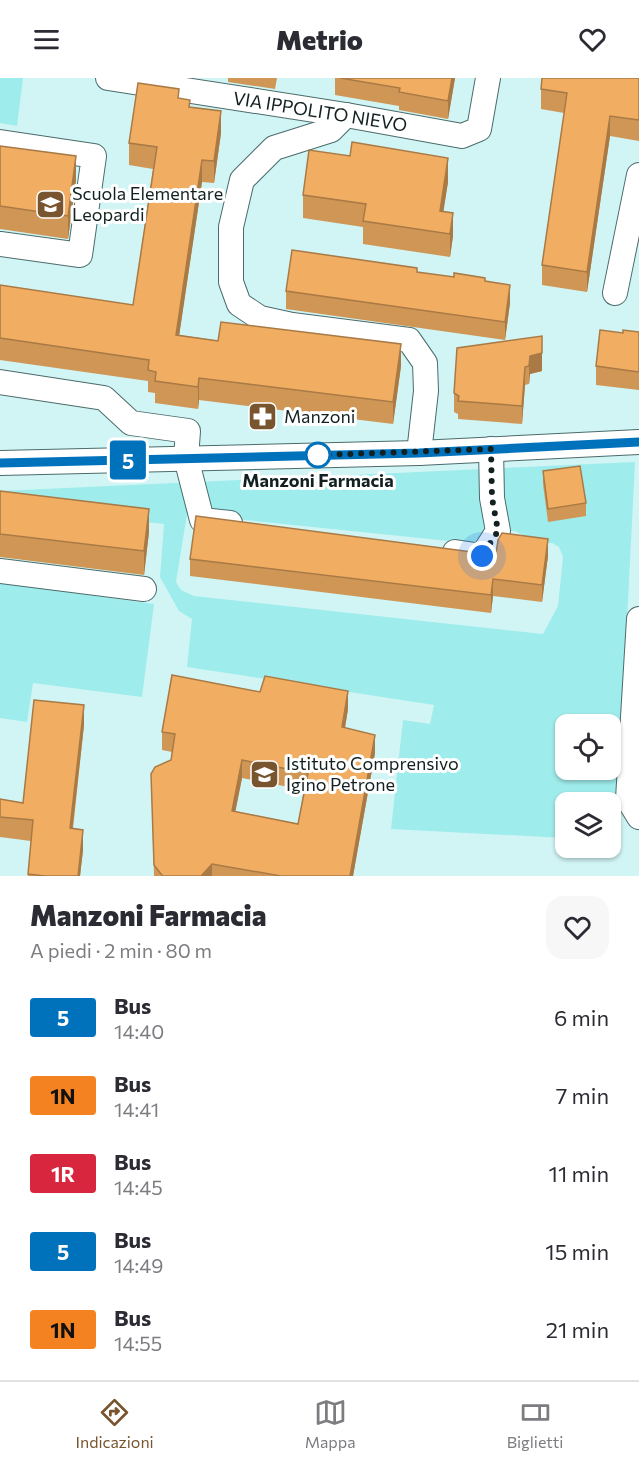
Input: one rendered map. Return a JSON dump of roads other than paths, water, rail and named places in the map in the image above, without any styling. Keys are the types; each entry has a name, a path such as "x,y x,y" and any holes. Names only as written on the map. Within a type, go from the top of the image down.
{"street":[{"name":"VIA IPPOLITO NIEVO","path":"108,78 346,115 462,136 479,129 488,78"},
{"path":"346,115 330,130 274,148 242,180 231,227 231,282 239,304 260,318 292,325 409,340 425,363 426,391 419,453"},
{"path":"0,142 94,156 80,255 0,244"},
{"path":"615,293 639,175"},
{"path":"0,382 104,398 132,423 188,431 186,458 202,520 249,526"},
{"path":"0,463 419,453 639,442"},
{"path":"435,550 482,556 498,531 492,498 491,449"},
{"path":"0,571 144,589"},
{"path":"639,619 628,799 639,817"}],"place":[{"name":"Scuola Elementare Leopardi","path":"51,204"},
{"name":"Manzoni","path":"263,417"},
{"name":"Manzoni Farmacia","path":"318,455"},
{"name":"Istituto Comprensivo Igino Petrone","path":"265,774"}]}
